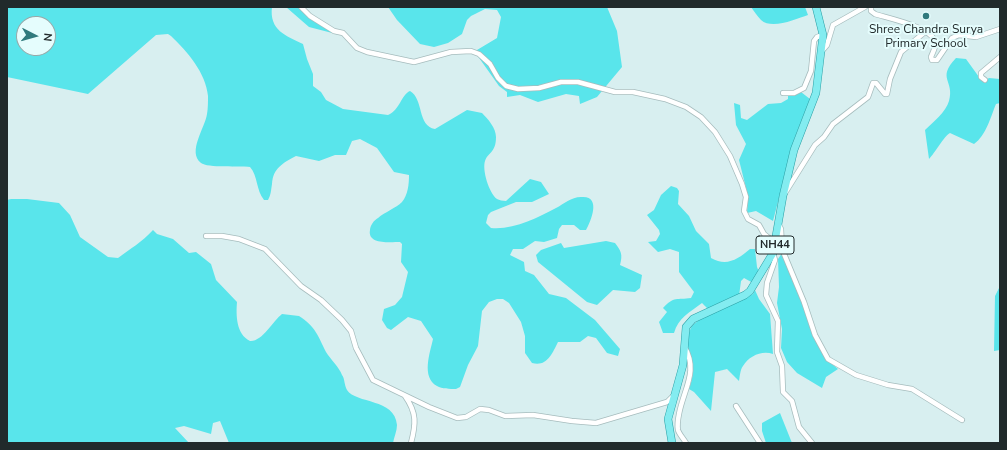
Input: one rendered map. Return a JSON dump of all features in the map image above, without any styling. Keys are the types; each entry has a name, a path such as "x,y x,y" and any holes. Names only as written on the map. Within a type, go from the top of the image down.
{"main road":[{"name":"NH44","path":"672,443 668,419 683,365 685,332 689,323 700,315 744,296 750,291 773,253 783,196 794,150 816,94 823,35 816,7"}],"street":[{"path":"302,7 310,16 334,31 343,33 357,48 367,52 414,62 451,52 470,51 479,54 490,64 498,78 506,86 518,89 539,88 561,82 578,82 615,92 633,92 666,99 686,107 701,117 715,132 730,156 742,184 746,197 744,211 748,219 759,225 764,234 775,244"},
{"path":"820,53 827,45 833,25 865,7"},
{"path":"871,7 871,11 875,14 913,25 925,32 934,40 935,45 931,57 932,60 936,60 952,38 959,35 976,37 1000,29"},
{"path":"783,196 815,145 824,137 833,124 868,97 873,83 876,83 881,91 888,94 890,76 900,52 925,32"},
{"path":"784,93 794,93 804,88 811,71 814,41 817,37 823,35"},
{"path":"984,80 981,77 981,73 1000,57"},
{"path":"778,223 781,229 782,249 804,302 815,335 828,359 856,375 888,385 912,389 962,420"},
{"path":"206,236 239,239 265,249 301,286 321,300 342,320 351,332 356,348 373,380 405,396 457,418 466,417 480,409 489,410 505,416 533,415 596,423 666,402 675,394"},
{"path":"773,253 775,260 766,283 766,295 778,321 777,352 782,366 783,392 792,402 799,427 812,443"},
{"path":"684,344 689,354 692,369 691,378 682,401 678,430 686,443"},
{"path":"405,396 412,406 414,417 415,427 410,443"},
{"path":"736,406 760,443"}],"shaded area":[{"path":"7,7 272,7 273,21 276,27 285,35 303,44 313,74 313,86 321,92 326,100 343,109 388,115 395,110 404,96 410,91 417,100 425,123 429,127 435,129 467,110 482,113 487,118 495,130 496,142 495,146 486,158 484,170 491,192 494,196 502,201 506,201 530,179 541,182 549,194 532,202 516,202 491,212 488,215 486,223 491,228 517,225 541,216 574,198 587,197 591,200 593,204 592,215 586,230 580,230 574,225 562,225 559,229 557,238 544,242 535,241 523,249 513,249 510,255 524,262 525,271 534,275 549,294 566,298 595,320 620,349 618,356 607,353 596,338 588,336 580,342 558,342 551,355 545,361 537,364 532,363 525,353 525,336 521,322 509,303 503,299 497,299 489,302 482,311 478,346 468,365 460,387 451,389 437,386 429,377 428,371 433,339 421,321 408,317 391,330 387,328 382,320 384,309 395,305 402,297 408,272 401,262 402,244 400,242 380,242 372,238 370,235 370,230 372,223 375,220 402,202 408,189 409,175 394,172 377,148 360,139 352,141 346,155 335,155 319,161 296,156 287,161 274,174 269,198 268,200 264,200 250,167 204,165 197,158 196,146 206,120 208,96 206,87 204,79 195,63 183,48 168,34 156,35 88,94 7,77"},
{"path":"286,7 300,7 320,24 340,35 309,27"},
{"path":"388,7 607,7 617,31 622,67 597,97 580,104 579,96 566,94 538,102 520,95 507,97 507,92 499,86 477,55 477,50 497,38 501,17 497,10 485,9 471,16 467,20 462,34 448,43 434,47 420,44 397,20"},
{"path":"751,7 805,7 808,15 784,23 771,24 761,20"},
{"path":"956,58 966,59 979,77 986,80 989,78 1000,79 1000,103 996,104 985,131 974,144 950,133 945,137 929,159 925,130 939,117 949,101 950,88 947,80 947,71"},
{"path":"801,92 810,99 794,140 773,221 756,211 747,213 748,196 739,160 746,144 736,125 734,103 740,105 741,118 747,120 768,104 781,103 788,99 788,95"},
{"path":"671,186 677,188 679,191 678,204 689,216 696,231 709,244 711,258 722,262 732,261 750,249 755,249 759,272 753,283 744,278 741,281 739,296 708,309 702,303 681,319 674,333 663,333 659,322 667,312 663,308 673,300 691,298 694,292 679,272 679,252 670,249 658,252 648,242 656,241 660,234 659,230 647,215 654,210 661,195"},
{"path":"27,199 59,203 70,215 80,237 108,257 118,258 140,242 153,230 157,234 173,239 189,253 196,252 211,264 216,280 237,302 239,329 245,338 250,341 263,335 282,314 299,316 316,332 326,352 341,372 347,390 358,398 383,406 390,410 395,416 397,427 393,443 229,443 220,421 213,423 211,434 184,426 175,428 189,443 7,443 7,200"},
{"path":"606,241 615,243 619,248 621,253 620,265 642,275 640,288 635,292 613,290 597,305 587,302 538,262 536,255 541,250 561,243 564,248"},
{"path":"782,253 796,284 813,336 825,358 838,369 826,377 822,388 797,373 787,362 781,348 782,329 777,303 779,287 778,259"},
{"path":"1000,286 1000,350 994,351 995,296"},
{"path":"755,290 759,299 770,314 773,354 760,353 749,359 742,368 739,381 727,369 715,372 711,411 694,392 689,389 693,371 688,343 689,332 693,325 704,317 753,294"},
{"path":"780,413 792,443 766,443 762,431 762,423"}],"place":[{"name":"Shree Chandra Surya Primary School","path":"926,16"}]}
